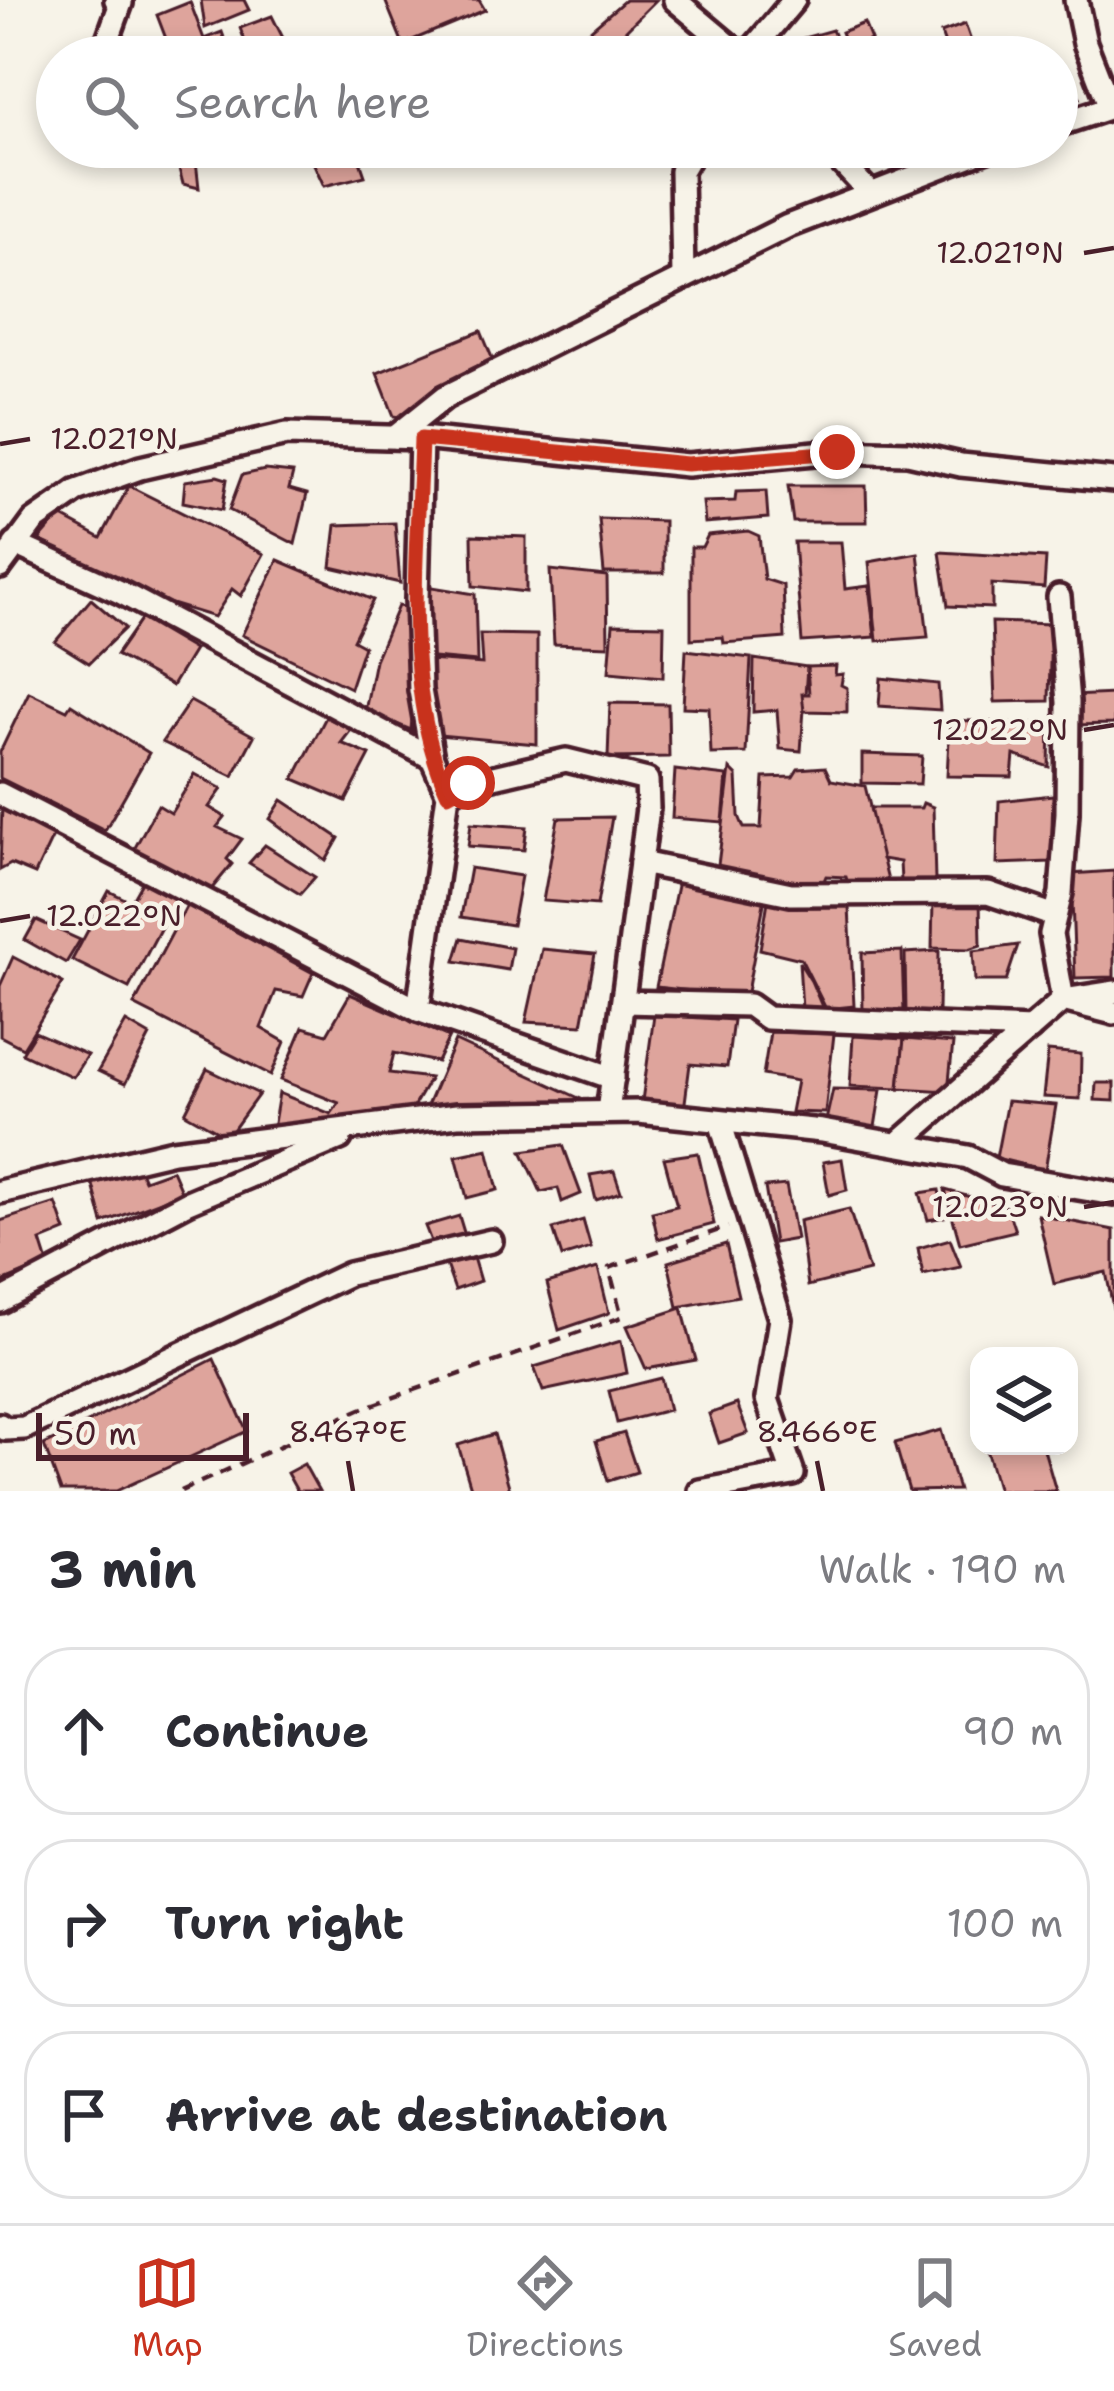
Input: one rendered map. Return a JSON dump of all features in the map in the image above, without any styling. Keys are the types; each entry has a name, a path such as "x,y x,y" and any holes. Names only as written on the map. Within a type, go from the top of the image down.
{"street":[{"path":"675,0 719,36"},
{"path":"762,36 794,0"},
{"path":"1076,0 1085,43 1112,106 1078,118"},
{"path":"109,36 122,1"},
{"path":"683,168 683,278"},
{"path":"847,168 870,193"},
{"path":"395,437 445,397 683,278 788,226 936,168"},
{"path":"0,567 34,521 77,491 140,468 287,434 395,437 687,464 837,452 908,453 961,465 1114,480"},
{"path":"418,1010 448,794 432,758 420,690 421,439"},
{"path":"15,544 120,592 432,758"},
{"path":"1059,597 1068,702 1067,790 1061,893 1051,934 1063,1000"},
{"path":"448,794 468,783 566,760 646,780 648,808 608,1112"},
{"path":"0,794 418,1010 613,1078"},
{"path":"640,863 791,894 988,893 1055,916"},
{"path":"898,1144 1063,1000 1114,992"},
{"path":"1063,1000 1114,1013"},
{"path":"623,1002 749,1004 767,1018 1030,1029"},
{"path":"0,1192 173,1150 457,1115 608,1112 822,1131 968,1157 1002,1174 1114,1194"},
{"path":"700,1491 793,1474 767,1399 781,1318 720,1121"},
{"path":"0,1301 188,1202 368,1126"},
{"path":"0,1425 24,1428 349,1274 491,1241"}],"path":[{"path":"181,1491 361,1409 622,1317 610,1268 750,1220"}],"building":[{"path":"201,0 244,0 249,10 205,28"},
{"path":"385,0 479,0 485,10 422,36 400,36"},
{"path":"625,0 656,0 620,36 595,36 589,31"},
{"path":"190,2 203,36 165,36 157,15"},
{"path":"272,16 282,36 243,36 240,28"},
{"path":"864,23 869,36 843,36 841,32"},
{"path":"965,24 969,36 942,36"},
{"path":"179,168 197,168 199,188 183,184"},
{"path":"316,168 362,168 365,176 324,186"},
{"path":"481,331 495,365 408,418 394,416 377,373"},
{"path":"265,470 293,473 289,489 307,494 295,544 229,510 242,475"},
{"path":"227,479 222,510 183,502 185,481"},
{"path":"129,486 264,554 241,596 232,589 214,617 155,599 39,540 60,516 101,538"},
{"path":"788,486 866,486 867,522 793,522"},
{"path":"766,491 768,518 705,523 703,502 735,501 736,492"},
{"path":"599,519 664,521 664,573 604,573"},
{"path":"395,523 400,583 331,567 336,525"},
{"path":"748,531 759,536 764,579 783,585 785,638 724,643 723,637 691,639 691,547 702,547 708,535"},
{"path":"472,535 526,537 526,592 473,586"},
{"path":"794,542 841,542 845,589 869,586 875,637 802,642"},
{"path":"940,552 1046,558 1044,588 992,584 992,608 948,606"},
{"path":"918,553 928,637 877,641 869,562"},
{"path":"278,560 373,600 353,640 364,646 350,688 242,635"},
{"path":"550,570 607,576 608,646 554,644"},
{"path":"420,585 475,594 477,662 422,657"},
{"path":"91,599 125,628 89,663 55,642"},
{"path":"398,606 415,609 411,730 365,711 375,660"},
{"path":"141,619 194,650 172,686 116,655"},
{"path":"992,622 1051,624 1049,701 995,702"},
{"path":"613,624 664,625 663,677 609,672"},
{"path":"480,634 537,635 537,744 439,735 427,660 482,664"},
{"path":"686,650 751,658 746,753 711,754 709,708 683,707"},
{"path":"754,659 807,667 801,751 780,749 777,710 753,712"},
{"path":"836,666 835,675 843,674 841,685 847,688 847,712 804,711 802,694 809,694 807,667"},
{"path":"881,678 938,684 940,710 879,706"},
{"path":"29,692 67,710 71,704 149,753 105,830 0,778 0,752"},
{"path":"1114,694 1114,724 1072,725 1071,696"},
{"path":"190,701 254,736 233,776 162,742"},
{"path":"610,703 668,704 669,757 608,758"},
{"path":"326,717 351,730 341,743 370,755 346,801 294,779"},
{"path":"950,720 1050,724 1049,767 1014,755 1012,777 947,776"},
{"path":"862,754 922,756 920,784 862,783"},
{"path":"825,767 831,780 865,786 888,881 848,884 846,877 826,876 823,883 717,873 730,769 737,776 744,828 761,828 764,778 793,777 798,769"},
{"path":"675,770 727,776 723,822 672,818"},
{"path":"195,774 222,789 209,807 225,817 217,827 242,839 227,859 232,864 209,892 132,853 158,805 171,813"},
{"path":"1053,795 1051,862 997,864 999,801"},
{"path":"282,800 339,838 326,861 270,819"},
{"path":"923,803 933,807 935,881 901,881 900,862 882,859 870,808 921,808"},
{"path":"2,804 56,830 35,874 11,864 0,870"},
{"path":"612,817 597,905 543,901 558,818"},
{"path":"471,823 527,827 524,850 468,846"},
{"path":"265,845 315,877 300,894 249,863"},
{"path":"470,868 521,876 512,925 461,917"},
{"path":"1114,871 1114,977 1075,978 1071,874"},
{"path":"145,877 178,895 129,988 72,960 109,891 131,902"},
{"path":"678,881 765,898 746,997 656,987"},
{"path":"980,899 981,945 932,948 933,900"},
{"path":"840,900 849,907 854,1006 826,1009 801,959 760,949 768,901"},
{"path":"187,905 313,973 303,996 276,991 261,1028 285,1042 271,1075 134,1005"},
{"path":"36,920 80,940 66,963 25,940"},
{"path":"462,938 512,948 508,970 455,961"},
{"path":"1018,945 1006,981 975,981 973,951"},
{"path":"542,949 595,954 582,1025 526,1022"},
{"path":"902,951 904,1013 863,1012 862,953"},
{"path":"939,951 938,1012 906,1013 905,953"},
{"path":"13,957 63,983 23,1048 0,1036 0,986"},
{"path":"799,962 811,981 823,1009 802,1009"},
{"path":"350,994 449,1037 437,1062 394,1053 389,1073 430,1078 408,1116 273,1129 279,1093 331,1114 339,1103 281,1080 303,1027 327,1034"},
{"path":"654,1015 733,1020 727,1067 690,1064 684,1110 641,1108"},
{"path":"126,1022 150,1036 125,1084 98,1071"},
{"path":"35,1032 87,1055 73,1077 22,1053"},
{"path":"770,1032 834,1034 825,1113 791,1112 797,1081 763,1075"},
{"path":"853,1036 904,1039 899,1088 850,1086"},
{"path":"904,1039 953,1043 948,1091 899,1088"},
{"path":"455,1041 581,1099 578,1110 423,1115"},
{"path":"1048,1051 1081,1054 1080,1099 1043,1097"},
{"path":"207,1069 259,1094 228,1137 185,1113"},
{"path":"1096,1083 1114,1083 1114,1101 1095,1100"},
{"path":"833,1089 881,1090 875,1127 825,1125"},
{"path":"1007,1101 1056,1105 1045,1170 996,1158"},
{"path":"563,1145 581,1194 562,1202 558,1188 541,1192 522,1151"},
{"path":"488,1149 498,1190 467,1198 456,1156"},
{"path":"698,1153 714,1224 658,1239 652,1212 677,1206 664,1158"},
{"path":"842,1159 847,1190 829,1195 823,1162"},
{"path":"138,1167 144,1180 172,1170 182,1193 103,1223 92,1181"},
{"path":"614,1171 621,1192 596,1200 590,1175"},
{"path":"786,1185 796,1239 774,1243 765,1187"},
{"path":"939,1190 944,1217 928,1220 920,1193"},
{"path":"945,1190 1007,1207 1015,1231 960,1244"},
{"path":"56,1203 66,1231 41,1241 48,1263 0,1283 0,1221"},
{"path":"849,1209 869,1271 808,1286 799,1221"},
{"path":"1038,1215 1114,1230 1114,1313 1106,1272 1054,1284"},
{"path":"459,1216 466,1239 434,1249 425,1226"},
{"path":"583,1220 591,1248 562,1257 553,1229"},
{"path":"950,1239 961,1267 923,1275 918,1248"},
{"path":"726,1244 738,1296 678,1307 668,1262"},
{"path":"472,1254 480,1281 455,1290 446,1265"},
{"path":"598,1268 609,1313 559,1330 547,1283"},
{"path":"682,1308 696,1360 646,1369 627,1326"},
{"path":"621,1341 627,1373 543,1391 534,1367"},
{"path":"214,1359 247,1431 116,1491 61,1491 44,1445"},
{"path":"661,1378 669,1410 617,1423 609,1391"},
{"path":"737,1404 748,1433 719,1443 709,1414"},
{"path":"941,1430 958,1490 909,1491 895,1443"},
{"path":"624,1433 637,1472 608,1481 596,1441"},
{"path":"494,1434 510,1490 472,1491 458,1445"},
{"path":"988,1455 1046,1455 1056,1491 998,1491"},
{"path":"304,1464 319,1491 297,1491 287,1473"}],"route":[{"path":"468,783 448,794 432,758 420,690 421,439 687,464 837,452"}]}
